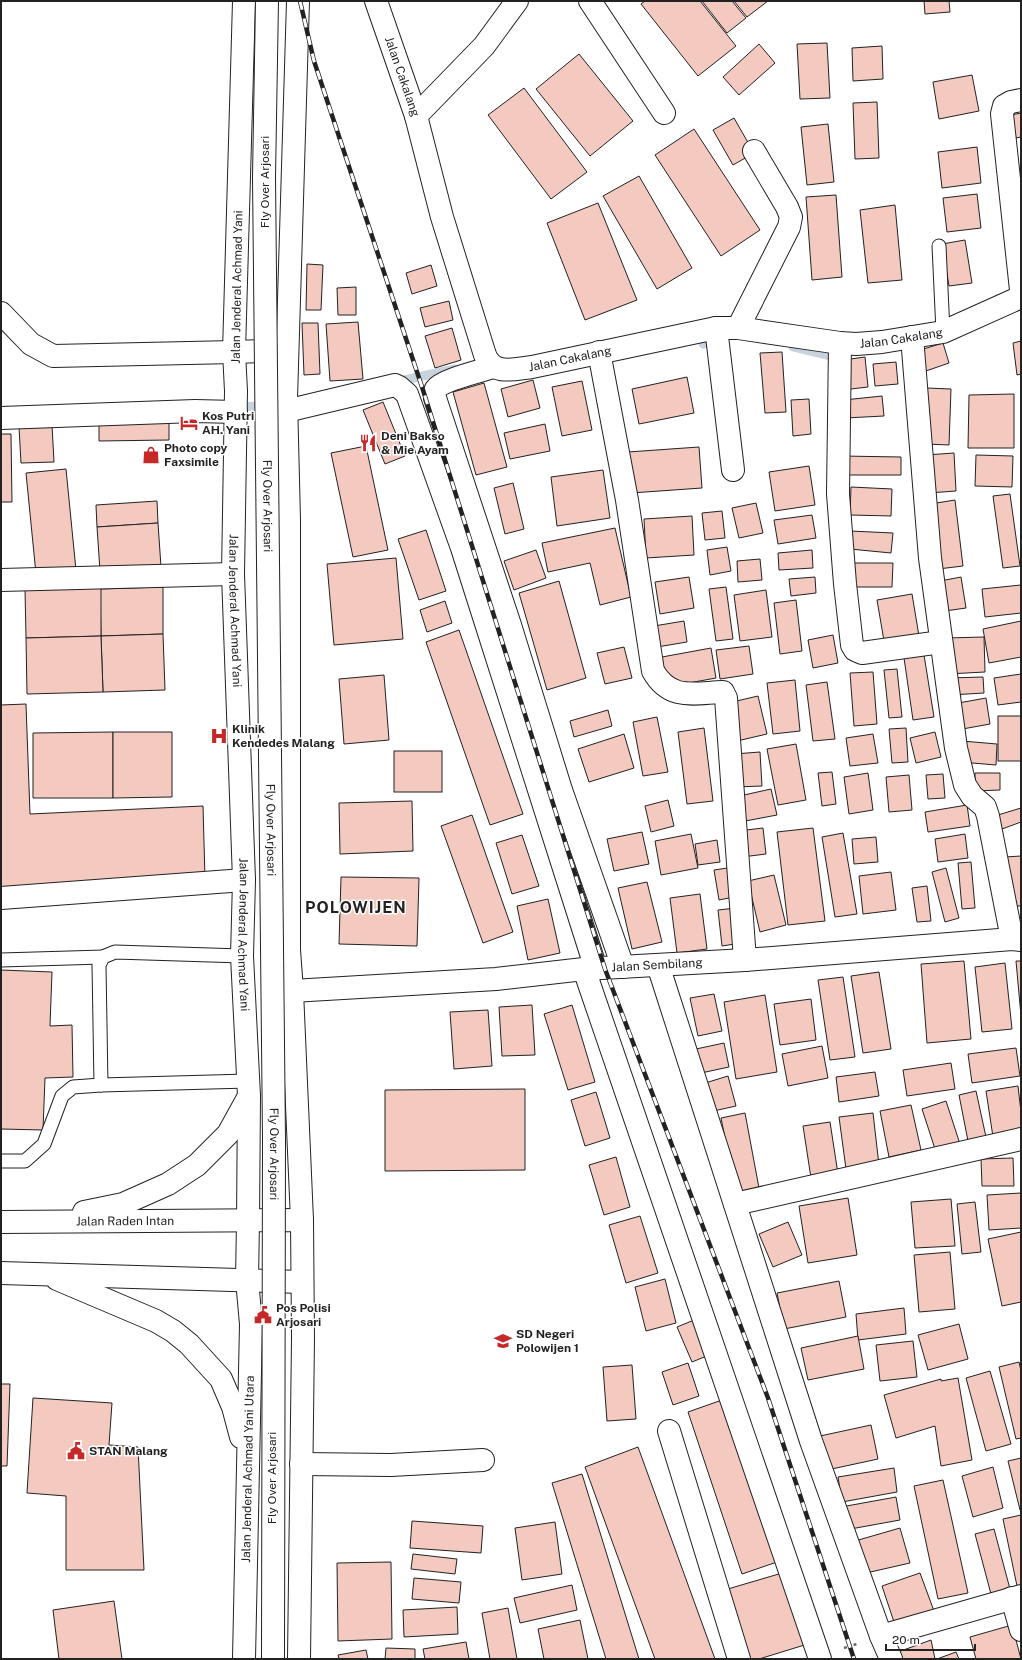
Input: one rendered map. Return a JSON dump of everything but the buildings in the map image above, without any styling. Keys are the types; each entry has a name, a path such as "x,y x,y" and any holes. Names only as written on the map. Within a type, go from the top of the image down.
{"main road":[{"name":"Jalan Jenderal Achmad Yani","path":"244,1 234,352 236,404 233,574 244,880 242,956 248,1089 248,1221"},
{"name":"Fly Over Arjosari","path":"267,1 264,177 274,1140 272,1522 273,1659"},
{"path":"298,1 286,408 289,520 289,950 302,1220 303,1338 299,1659"},
{"name":"Jalan Cakalang","path":"376,1 416,116 442,217 488,362 493,367 503,370 600,360 717,337 738,328 840,355 856,344 912,346 1021,297"},
{"path":"416,116 484,46 517,1"},
{"path":"590,1 664,113"},
{"path":"1021,100 1011,102 1004,106 1002,114 1021,290"},
{"path":"738,328 789,227 790,217 787,207 754,151"},
{"path":"1,313 31,344 53,356 234,352 288,349"},
{"path":"717,337 733,470"},
{"path":"912,346 930,558 956,748 965,785 972,796 985,807 988,816 1017,939"},
{"path":"840,355 838,494 845,584 852,645 855,650 862,653 941,642"},
{"path":"600,360 626,500 653,671 664,686 679,693 723,692 726,698 745,960"},
{"path":"493,367 446,382 436,389 434,392 435,398 510,625 561,790 623,967"},
{"path":"1,418 195,411 236,404 286,408 395,385 400,387 408,394 465,555 590,969 816,1658"},
{"path":"1,580 233,574"},
{"path":"1,898 244,880"},
{"name":"Jalan Sembilang","path":"292,991 496,979 590,969 745,960 1017,939"},
{"path":"658,965 811,1441 881,1636 891,1659"},
{"path":"37,1221 123,1204 168,1184 197,1165 228,1134 248,1089"},
{"path":"735,1204 1021,1139"},
{"name":"Jalan Raden Intan","path":"1,1222 302,1220"},
{"name":"Jalan Jenderal Achmad Yani Utara","path":"244,1659 251,1324 247,1280 248,1221"},
{"path":"1,1273 302,1282"},
{"path":"46,1274 156,1322 173,1331 189,1344 221,1379 233,1407 247,1460"},
{"path":"669,1431 739,1659"},
{"path":"301,1464 391,1465 483,1460"},
{"path":"881,1636 1016,1597 1021,1630"}],"lane":[{"path":"939,246 943,332"},
{"path":"1,960 103,957 115,952 242,956"},
{"path":"101,1085 99,965 103,957"},
{"path":"1,1161 25,1161 44,1144 62,1096 73,1087 101,1085 248,1089"}],"path":[{"path":"816,1658 881,1636"}],"waterway":[{"path":"703,344 717,341"},
{"path":"793,347 830,356 841,355"},
{"path":"395,382 455,369"},
{"path":"236,407 267,406"}],"railway":[{"path":"300,1 314,61 423,390 605,969 768,1398 854,1659"}],"place":[{"name":"Kos Putri AH. Yani","path":"189,423"},
{"name":"Deni Bakso & Mie Ayam","path":"368,443"},
{"name":"Photo copy Faxsimile","path":"151,455"},
{"name":"Klinik Kendedes Malang","path":"219,736"},
{"name":"Pos Polisi Arjosari","path":"263,1315"},
{"name":"SD Negeri Polowijen 1","path":"503,1341"},
{"name":"STAN Malang","path":"76,1451"}],"district":[{"name":"POLOWIJEN","path":"356,907"}]}
